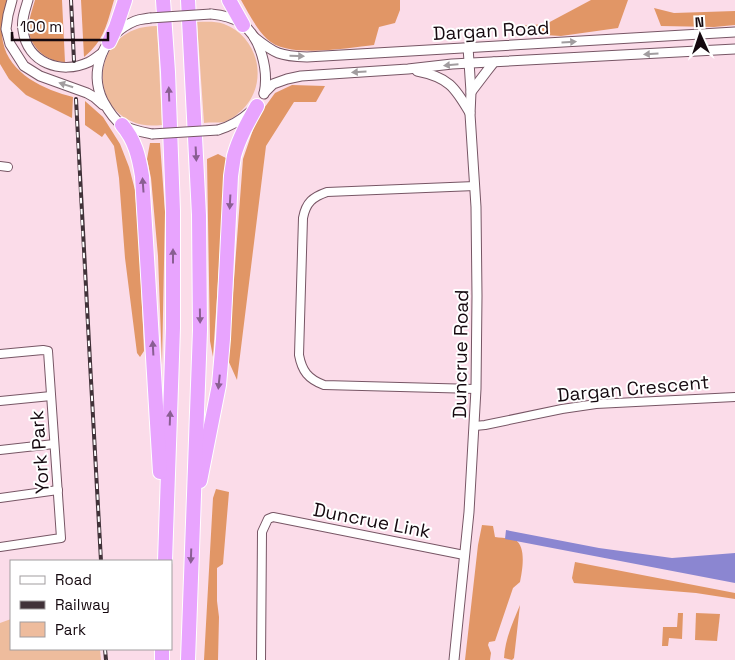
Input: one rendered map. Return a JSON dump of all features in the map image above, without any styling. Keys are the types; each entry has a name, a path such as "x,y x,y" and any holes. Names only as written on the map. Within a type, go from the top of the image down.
{"highway":[{"path":"105,47 116,27 125,0"},
{"path":"163,0 168,72 173,211 173,328 165,560"},
{"path":"188,0 199,215 200,330 188,660"},
{"path":"229,0 243,25"},
{"path":"193,507 203,470 219,385 231,176 234,155 256,106"},
{"path":"122,125 134,143 140,160 142,176 161,480 167,520"}],"street":[{"path":"12,0 6,29 10,44 24,66 40,76 94,97 122,125 140,132 152,134 218,130 240,120 256,106 264,93 265,68 254,37 243,25 226,16 212,14 137,20 116,34 90,62 64,68 47,64 28,46 22,30 28,0"},
{"name":"Dargan Road","path":"254,37 278,54 307,57 735,32"},
{"path":"105,47 98,72 98,85 100,95 107,109"},
{"name":"Duncrue Road","path":"454,660 475,426 476,389 478,296 468,47"},
{"name":"Dargan Road","path":"264,93 273,84 287,79 334,73 470,63 735,49"},
{"path":"471,92 494,62"},
{"path":"408,69 440,77 450,84 458,93 470,114"},
{"path":"475,186 328,192 318,195 309,202 304,210 303,218 299,355 305,372 313,381 324,385 476,389"},
{"name":"York Park","path":"0,354 48,351 60,538 0,546"},
{"path":"0,401 51,396"},
{"name":"Dargan Crescent","path":"475,426 579,406 735,397"},
{"path":"0,450 54,444"},
{"path":"0,498 58,490"},
{"name":"Duncrue Link","path":"261,660 262,532 268,519 273,517 464,554"}],"green space":[{"path":"197,22 221,23 236,30 252,50 256,62 258,74 256,87 251,98 239,113 224,122 204,123"},
{"path":"157,26 162,125 139,124 118,113 109,101 104,89 105,61 111,48 121,38 137,29"},
{"path":"10,619 10,650 100,650 101,660 0,660 0,623"}],"shaded area":[{"path":"0,0 7,0 2,37 7,53 13,63 20,72 40,85 73,97 72,118 26,95 9,79 0,64"},
{"path":"35,0 62,0 65,62 51,59 34,45 29,31 29,23"},
{"path":"81,0 114,0 107,24 100,38 84,57"},
{"path":"241,0 400,0 400,10 395,23 379,27 374,45 318,51 288,49 276,45 267,39 256,26"},
{"path":"591,0 628,0 618,28 561,36 527,34 517,26 546,24"},
{"path":"654,8 674,13 735,11 735,25 714,27 661,26"},
{"path":"292,85 325,86 316,102 294,102 266,146 237,380 228,360 243,159 257,118 275,93"},
{"path":"85,101 103,117 120,144 135,190 144,351 140,357 137,353 125,258 119,178 114,146 105,133 102,137 85,125"},
{"path":"150,143 160,143 165,212 162,365 158,256 151,178 147,159"},
{"path":"218,154 228,159 213,357 210,341 207,159"},
{"path":"216,489 229,492 223,564 217,568 218,660 204,660 213,498"},
{"path":"482,525 493,526 495,537 513,539 519,543 523,560 522,572 520,582 513,588 495,641 489,642 490,660 465,660 478,545"},
{"path":"506,530 599,548 672,558 735,553 735,583 505,539"},
{"path":"575,562 735,593 735,599 696,593 574,583 572,578"},
{"path":"520,605 514,658 512,660 504,658 506,644"},
{"path":"678,613 683,613 682,639 669,638 668,646 662,646 663,627 677,627"},
{"path":"696,613 720,614 717,641 695,640"}],"railway":[{"path":"71,0 74,61"},
{"path":"76,99 101,560"},
{"path":"105,650 106,660"}]}
